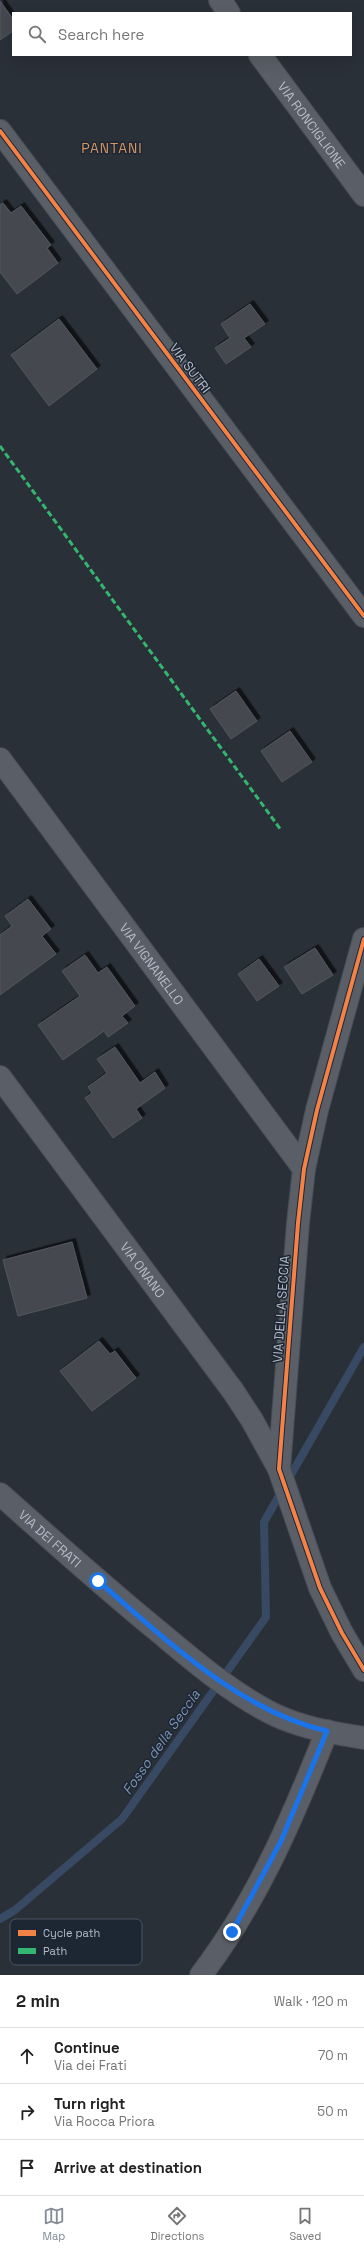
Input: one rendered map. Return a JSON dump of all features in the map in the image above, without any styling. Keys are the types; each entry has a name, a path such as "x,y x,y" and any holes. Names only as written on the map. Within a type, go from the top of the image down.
{"street":[{"path":"220,0 228,12"},
{"name":"VIA RONCIGLIONE","path":"261,56 364,195"},
{"name":"VIA SUTRI","path":"0,131 364,616"},
{"name":"VIA VIGNANELLO","path":"0,759 304,1169"},
{"name":"VIA DELLA SECCIA","path":"364,939 318,1110 304,1169 297,1231 279,1468 325,1599 364,1670"},
{"name":"VIA ONANO","path":"0,1077 233,1391 256,1426 279,1468"},
{"name":"VIA DEI FRATI","path":"0,1494 104,1586 193,1660 235,1692 284,1718 327,1731 364,1738"},
{"path":"201,1975 232,1932 267,1870 296,1807 327,1731"}],"building":[{"path":"0,1 12,18 12,32 0,40"},
{"path":"3,203 11,213 21,206 51,245 47,248 58,263 17,294 0,272 0,205"},
{"path":"250,304 265,324 244,338 251,347 226,364 215,348 230,338 221,324"},
{"path":"59,319 97,369 49,406 11,355"},
{"path":"236,691 257,721 231,739 210,709"},
{"path":"290,731 312,762 282,782 261,751"},
{"path":"28,899 51,929 42,936 56,954 0,995 0,935 12,926 5,916"},
{"path":"315,948 333,975 302,994 284,967"},
{"path":"85,955 98,973 107,967 135,1006 122,1016 128,1023 108,1037 104,1031 63,1060 38,1025 80,996 62,971"},
{"path":"259,959 279,986 257,1001 238,974"},
{"path":"115,1047 140,1083 155,1072 165,1088 136,1109 142,1118 113,1138 85,1098 92,1093 88,1087 107,1073 97,1059"},
{"path":"72,1242 87,1298 18,1316 3,1260"},
{"path":"99,1341 110,1354 115,1351 136,1378 92,1411 60,1371"}],"waterway":[{"name":"Fosso della Seccia","path":"0,1919 15,1910 122,1819 266,1617 264,1522 364,1347"}],"marked path":[{"path":"0,446 281,830"}],"cycle path":[{"path":"0,131 364,616"},
{"path":"364,939 317,1110 304,1169 298,1223 279,1469 320,1588 342,1633 364,1670"}],"district":[{"name":"PANTANI","path":"112,148"}],"route":[{"path":"98,1581 167,1639 235,1692 274,1714 305,1726 327,1731 307,1782 281,1841 267,1870 232,1932"}]}
